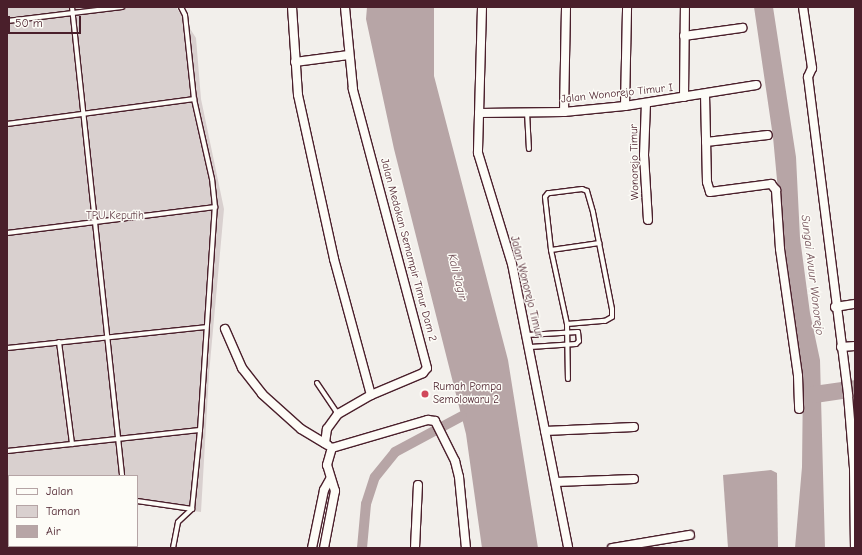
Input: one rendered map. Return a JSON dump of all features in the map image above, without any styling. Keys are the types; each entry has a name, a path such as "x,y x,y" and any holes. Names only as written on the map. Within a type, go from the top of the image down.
{"street":[{"path":"292,7 298,95 334,259 371,394"},
{"name":"Jalan Medokan Semampir Timur Dam 2","path":"324,548 335,491 330,479 326,428 338,414 371,394 423,373 427,368 427,360 353,89 345,7"},
{"name":"Jalan Wonorejo Timur","path":"482,7 478,152 512,264 530,347 568,548"},
{"path":"564,112 566,7"},
{"path":"625,106 627,7"},
{"path":"684,98 685,7"},
{"path":"803,7 812,68 810,85 835,307 847,390 854,454 855,548"},
{"path":"684,36 742,28"},
{"path":"295,62 349,56"},
{"name":"Jalan Wonorejo Timur I","path":"479,113 564,112 625,106 684,98 756,85"},
{"path":"705,94 707,188 710,192 771,184 776,190 780,248 798,376 798,409"},
{"name":"Wonorejo Timur","path":"646,103 644,155 648,220"},
{"path":"706,142 768,135"},
{"path":"835,307 855,304"},
{"path":"225,330 242,368 262,394 301,429 328,446 428,420 433,420 443,435 455,461 459,476 466,548"},
{"path":"841,347 855,346"},
{"path":"847,390 855,384"},
{"path":"545,431 634,427"},
{"path":"312,548 324,490 330,479"},
{"path":"556,482 634,479"},
{"path":"415,548 418,485"},
{"path":"612,548 690,535"}],"lane":[{"path":"72,7 82,113 122,475"},
{"path":"7,21 122,7"},
{"path":"173,548 178,522 192,509 200,430 215,207 212,179 194,99 185,15 181,7"},
{"path":"7,124 194,99"},
{"path":"527,112 529,149"},
{"path":"567,324 605,321 612,317 599,243 587,192 582,189 557,191 548,193 545,197 551,250 568,330 568,379"},
{"path":"7,233 215,207"},
{"path":"551,250 599,243"},
{"path":"7,348 206,327"},
{"path":"527,335 568,330 578,332 579,337 576,344 530,347"},
{"path":"59,342 72,444"},
{"path":"317,383 338,414"},
{"path":"7,451 200,430"},
{"path":"138,501 192,509"}],"green space":[{"name":"TPU Keputih","path":"7,7 176,7 196,38 201,99 224,209 209,374 201,512 138,504 138,475 8,475 8,547 80,548 7,548"}],"water":[{"name":"Kali Jagir","path":"367,7 434,7 434,76 508,360 538,548 482,548 466,434 394,149 366,19"},
{"name":"Sungai Avuur Wonorejo","path":"754,7 773,7 796,157 800,238 810,313 820,360 825,548 795,548 802,467 803,378 780,212 773,137"},
{"path":"771,470 777,473 778,548 728,548 723,475"}],"waterway":[{"path":"814,394 855,388"},
{"path":"362,548 366,504 375,477 395,452 462,416"}],"place":[{"name":"Rumah Pompa Semolowaru 2","path":"425,394"}]}
